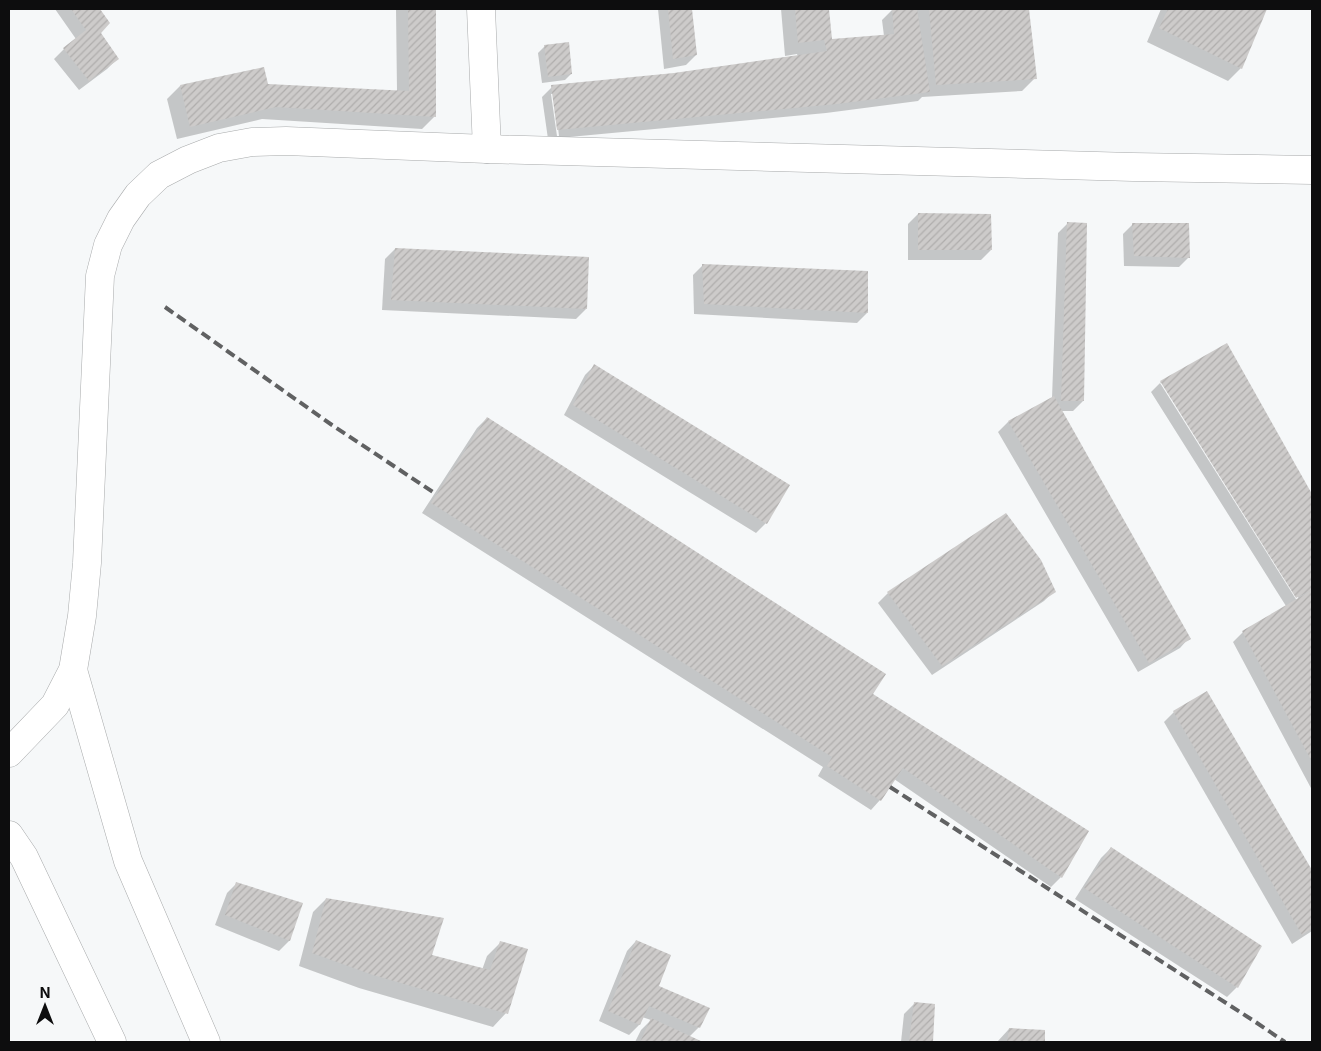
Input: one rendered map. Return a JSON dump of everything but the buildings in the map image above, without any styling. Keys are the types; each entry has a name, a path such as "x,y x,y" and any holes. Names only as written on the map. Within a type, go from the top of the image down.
{"main road":[{"path":"481,9 487,149"},
{"path":"9,753 55,705 73,670 82,616 87,563 100,276 108,245 121,219 138,196 159,175 188,160 219,148 252,142 286,141 487,149 1123,167 1312,170"},
{"path":"73,670 128,861 206,1042"},
{"path":"9,836 24,857 112,1042"}],"railway":[{"path":"165,307 332,425 436,494"},
{"path":"890,787 1285,1042"}]}
